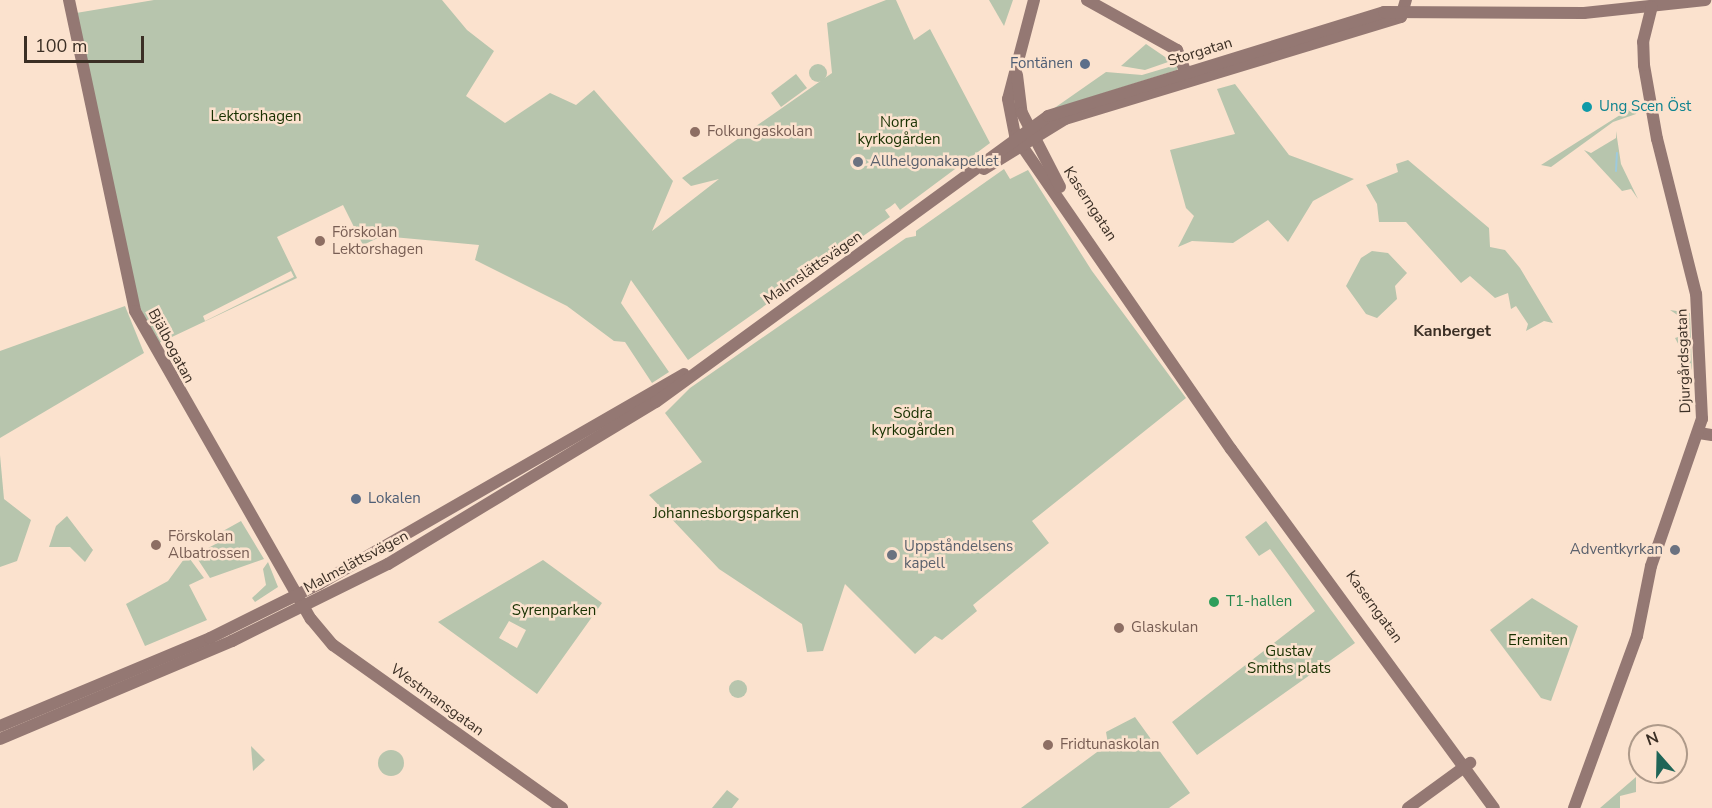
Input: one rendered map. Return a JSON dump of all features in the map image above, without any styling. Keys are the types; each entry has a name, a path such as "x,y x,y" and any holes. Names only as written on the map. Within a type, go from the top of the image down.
{"main road":[{"name":"Bjälbogatan","path":"69,0 135,311 304,608"},
{"path":"1025,136 1008,117 1010,92 1017,75 1034,0"},
{"path":"1087,0 1177,50 1188,77"},
{"path":"1402,8 1456,14 1652,7 1706,0"},
{"name":"Djurgårdsgatan","path":"1574,808 1637,636 1652,566 1706,434 1696,294 1655,131 1643,53 1652,7"},
{"name":"Storgatan","path":"1025,136 1065,119 1188,77 1402,8"},
{"path":"1017,75 1025,136"},
{"name":"Malmslättsvägen","path":"0,739 304,608 615,428 1025,136"},
{"name":"Kaserngatan","path":"1025,136 1148,324"},
{"name":"Kaserngatan","path":"1025,136 1148,324 1467,765 1494,808"},
{"name":"Malmslättsvägen","path":"0,726 201,642 398,543 701,365"},
{"name":"Westmansgatan","path":"304,608 333,645 562,808"},
{"path":"1408,808 1467,765"},
{"name":"Kaserngatan","path":"1467,765 1504,808"}],"green space":[{"name":"Lektorshagen","path":"154,0 442,0 467,30 494,51 466,96 505,123 550,93 576,105 594,90 673,181 652,231 719,179 691,186 682,178 832,73 827,23 886,0 896,0 914,40 930,29 990,143 900,210 895,203 885,210 890,217 688,360 631,280 621,303 669,372 652,383 625,342 614,341 567,306 475,260 479,245 382,236 363,245 343,205 277,237 297,278 157,344 138,303 76,13","holes":["291,271 294,277 205,321 203,316"]},
{"path":"989,0 1013,0 1004,26"},
{"path":"1146,44 1171,61 1145,70 1121,66"},
{"path":"818,64 824,67 827,73 824,79 818,82 812,79 809,73 812,67"},
{"path":"1179,64 1177,70 1053,109 1106,72 1142,75"},
{"path":"796,74 807,88 781,107 771,93"},
{"path":"1235,84 1289,155 1354,179 1313,201 1288,242 1268,220 1233,243 1192,241 1178,247 1194,216 1186,208 1170,150 1235,134 1217,89"},
{"path":"1639,103 1636,114 1613,122 1551,167 1541,165"},
{"path":"1616,131 1621,164 1638,199 1631,189 1622,191 1584,150 1591,153 1616,138"},
{"path":"1408,160 1489,228 1490,247 1505,250 1520,268 1553,323 1544,321 1526,331 1528,324 1516,306 1511,309 1508,293 1495,298 1470,276 1461,283 1406,222 1379,222 1377,204 1366,185 1398,172 1396,164"},
{"name":"Södra kyrkogården","path":"1004,169 1010,179 1028,170 1092,271 1186,398 1032,521 1049,543 973,605 977,611 942,640 935,636 915,654 845,584 823,651 807,652 802,624 719,569 649,495 702,462 665,413 690,388 906,238 916,236 916,231"},
{"path":"1372,251 1388,253 1407,273 1395,286 1397,299 1377,318 1366,314 1346,286 1361,258"},
{"path":"125,306 144,353 0,438 0,351"},
{"path":"1670,310 1690,313 1692,370 1675,338 1687,334 1688,322"},
{"path":"0,455 4,499 31,520 17,561 0,567"},
{"path":"67,516 93,550 85,562 70,547 49,547 56,526"},
{"path":"241,521 264,559 210,578 195,555 225,539 223,531"},
{"name":"Gustav Smiths plats","path":"1266,521 1355,643 1197,755 1172,722 1315,611 1270,549 1259,556 1245,537"},
{"path":"187,555 204,578 189,585 207,620 145,646 126,604 168,581"},
{"name":"Syrenparken","path":"543,560 602,603 537,694 438,622","holes":["509,621 526,630 517,648 499,638"]},
{"path":"268,562 278,587 255,602 252,598 266,585 263,569"},
{"name":"Eremiten","path":"1532,598 1578,626 1551,701 1541,698 1490,630"},
{"path":"738,680 744,683 747,689 744,695 738,698 732,695 729,689 732,683"},
{"path":"1135,717 1190,793 1169,808 1021,808 1108,744 1106,732"},
{"path":"251,746 265,760 253,771"},
{"path":"391,750 400,754 404,763 400,772 391,776 382,772 378,763 382,754"},
{"path":"1628,784 1636,784 1636,792 1620,796 1620,808 1600,808"},
{"path":"727,790 739,799 732,808 712,808"}],"waterway":[{"path":"1616,171 1617,153"}],"place":[{"name":"Fontänen","path":"1085,64"},
{"name":"Ung Scen Öst","path":"1587,107"},
{"name":"Folkungaskolan","path":"695,132"},
{"name":"Allhelgonakapellet","path":"858,162"},
{"name":"Förskolan Lektorshagen","path":"320,241"},
{"name":"Lokalen","path":"356,499"},
{"name":"Förskolan Albatrossen","path":"156,545"},
{"name":"Adventkyrkan","path":"1675,550"},
{"name":"Uppståndelsens kapell","path":"892,555"},
{"name":"T1-hallen","path":"1214,602"},
{"name":"Glaskulan","path":"1119,628"},
{"name":"Fridtunaskolan","path":"1048,745"}],"district":[{"name":"Kanberget","path":"1452,331"}],"park label":[{"name":"Norra kyrkogården","path":"899,130"},
{"name":"Johannesborgsparken","path":"726,514"}]}
